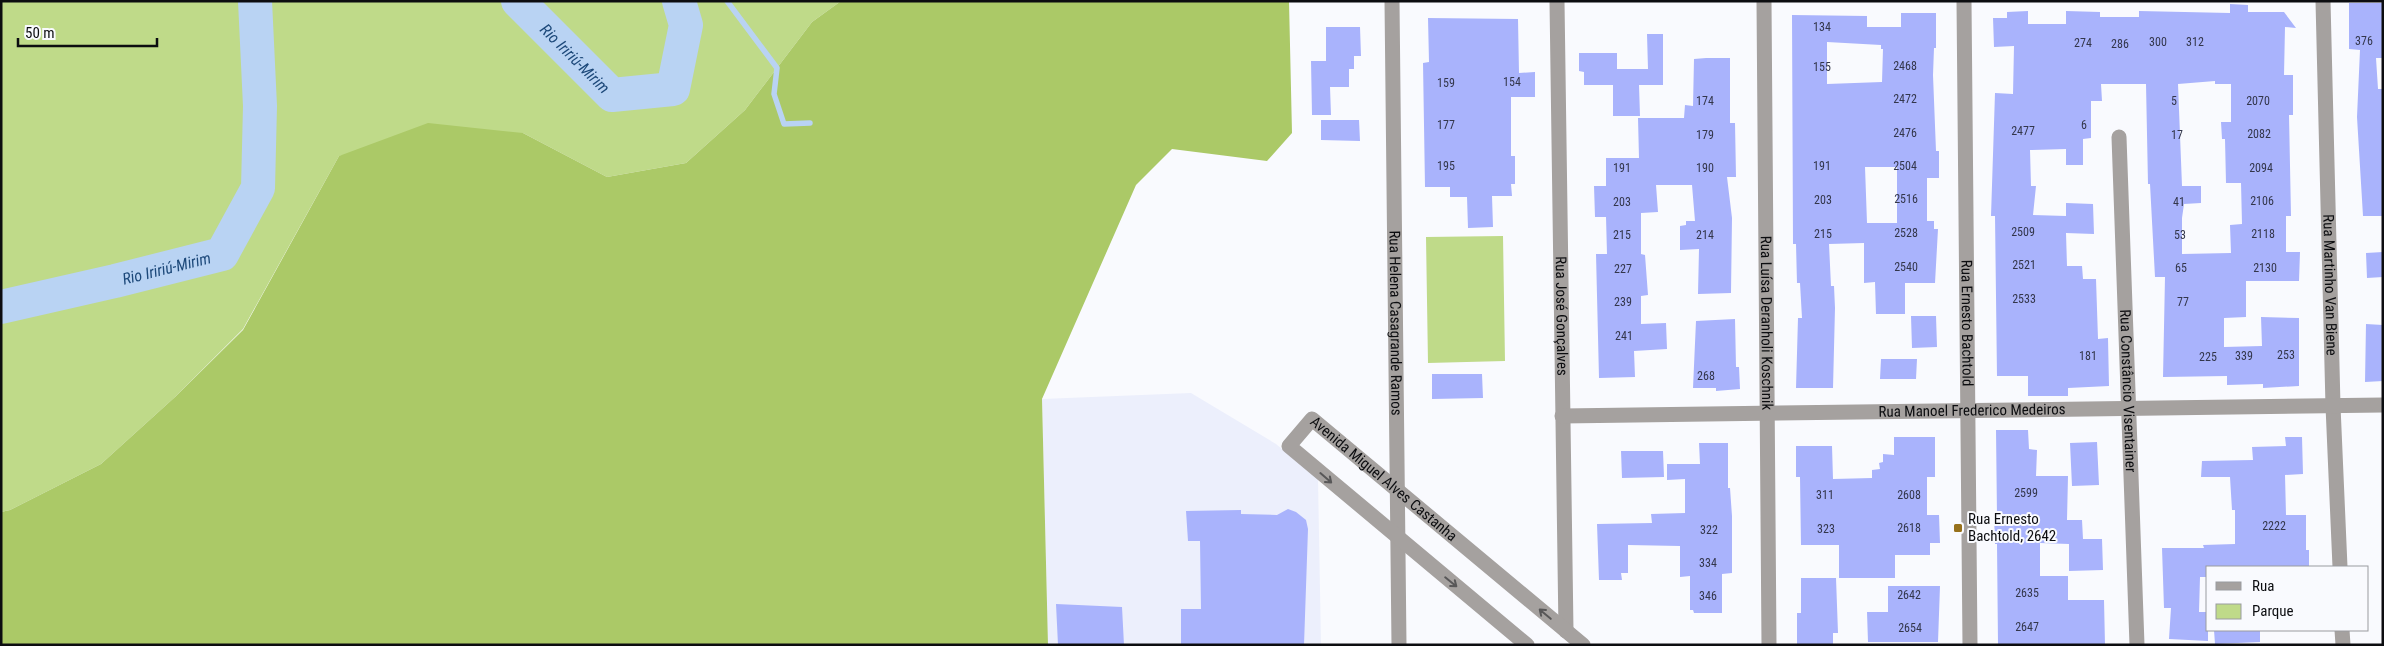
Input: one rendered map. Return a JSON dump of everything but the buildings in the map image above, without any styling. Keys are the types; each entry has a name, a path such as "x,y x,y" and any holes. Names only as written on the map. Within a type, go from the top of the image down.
{"street":[{"name":"Rua Helena Casagrande Ramos","path":"1392,1 1399,645"},
{"name":"Rua José Gonçalves","path":"1556,1 1566,631"},
{"name":"Rua Luísa Deranholi Koschnik","path":"1764,1 1769,645"},
{"name":"Rua Ernesto Bachtold","path":"1964,1 1970,645"},
{"name":"Rua Martinho Van Biene","path":"2323,1 2333,406 2340,566"},
{"name":"Rua Constâncio Visentainer","path":"2119,137 2136,645"},
{"name":"Rua Manoel Frederico Medeiros","path":"1562,416 2383,405"},
{"name":"Avenida Miguel Alves Castanha","path":"1527,645 1289,446 1312,419 1583,645"},
{"path":"2342,631 2343,645"}],"shaded area":[{"path":"1191,393 1276,444 1318,479 1321,645 1048,645 1042,399"}],"green space":[{"path":"1,1 841,1 812,22 745,110 686,163 607,177 523,133 339,156 243,329 175,397 101,464 10,510 1,512"},
{"path":"841,1 1289,1 1292,133 1267,161 1172,149 1136,185 1042,399 1048,645 1,645 1,512 10,510 101,464 175,397 243,330 339,156 428,123 523,133 607,177 686,163 745,110 812,22"},
{"path":"1503,236 1505,361 1428,363 1426,237"}],"waterway":[{"name":"Rio Iririú-Mirim","path":"1,307 222,254 258,188 260,106 255,1"},
{"name":"Rio Iririú-Mirim","path":"518,1 612,95 673,89 686,25 679,1"},
{"path":"727,1 777,68 774,94 784,124 810,123"}],"place":[{"name":"Rua Ernesto Bachtold, 2642","path":"1958,528"}]}
